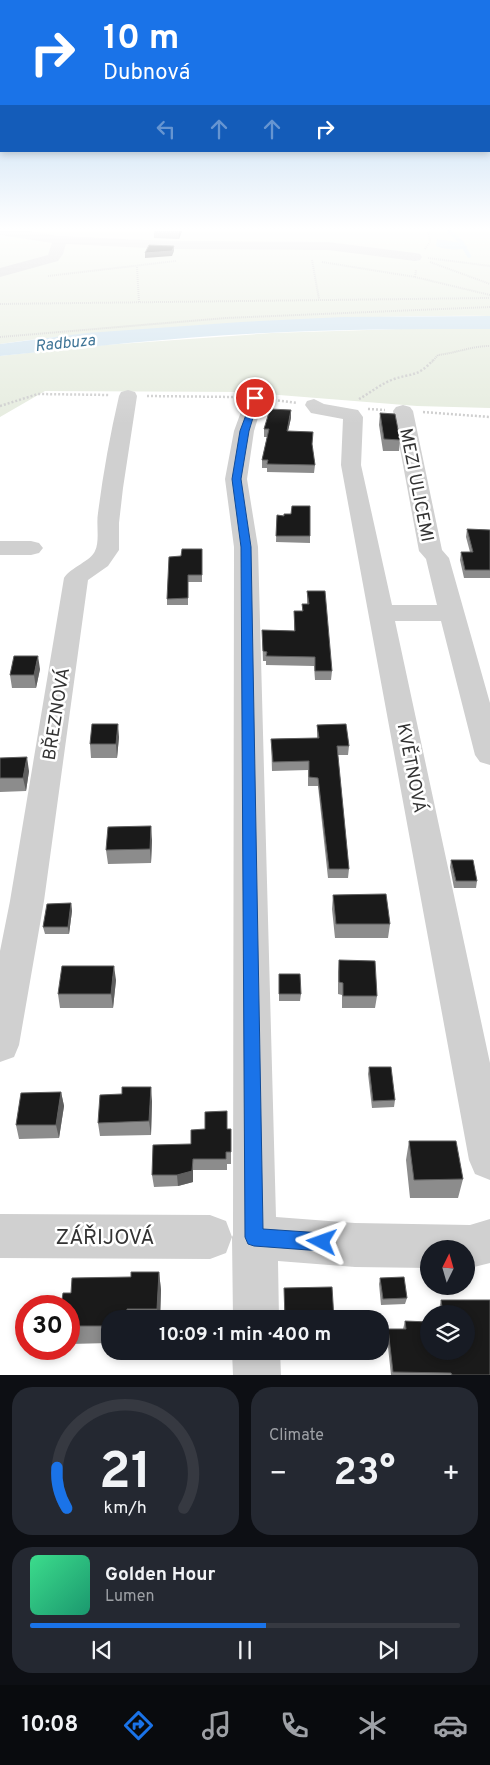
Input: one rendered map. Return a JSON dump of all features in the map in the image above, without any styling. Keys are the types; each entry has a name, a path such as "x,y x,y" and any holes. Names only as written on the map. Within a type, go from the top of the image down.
{"street":[{"name":"BŘEZNOVÁ","path":"0,1044 27,901 76,578 82,571 102,559 107,552 106,531 115,456 128,396"},
{"path":"255,398 244,431 236,479 246,547 256,1310"},
{"name":"KVĚTNOVÁ","path":"306,404 318,409 351,414 353,417 351,465 490,1160"},
{"name":"MEZI ULICEMI","path":"402,411 430,551 437,558 490,755"},
{"path":"0,548 31,548"},
{"path":"382,614 452,613"},
{"name":"ZÁŘIJOVÁ","path":"0,1236 210,1237"},
{"path":"254,1237 355,1244 460,1247 470,1247 490,1241"},
{"path":"256,1360 257,1375"}],"path":[{"path":"139,295 139,302"},
{"path":"0,304 490,296"},
{"path":"0,337 226,318 490,307"},
{"path":"357,400 394,379 412,376 427,367 438,355 450,354 476,346 490,346"},
{"path":"0,406 38,394 196,396"}],"shaded area":[{"path":"0,295 490,295 490,316 365,317 283,321 80,335 0,344"},
{"path":"400,329 490,329 490,408 417,406 243,392 45,391 0,417 0,356 91,346 272,333"}],"water":[{"name":"Radbuza","path":"490,316 490,329 349,330 232,335 0,356 0,344 87,333 343,317"}],"building":[{"path":"270,409 291,410 287,431 313,432 312,444 315,465 267,464 268,460 262,460 269,429 264,429"},
{"path":"380,413 395,414 400,440 384,439"},
{"path":"292,506 310,506 310,536 276,536 277,515 291,514"},
{"path":"467,529 490,530 490,570 465,570 461,552 473,552"},
{"path":"182,549 202,549 202,575 188,575 188,598 167,599 169,557 181,556"},
{"path":"307,591 325,591 332,671 315,671 315,657 266,656 267,652 263,651 262,630 295,631 294,611 303,611 302,604 309,604"},
{"path":"14,656 38,656 34,675 10,675"},
{"path":"92,724 118,724 116,744 90,744"},
{"path":"346,724 349,746 337,746 349,869 329,869 318,778 309,777 309,761 273,762 271,739 319,738 317,725"},
{"path":"27,757 23,778 0,778 0,758"},
{"path":"151,826 150,849 106,850 108,827"},
{"path":"451,860 473,860 477,881 456,881"},
{"path":"386,894 390,924 336,924 333,895"},
{"path":"71,903 68,927 43,927 47,904"},
{"path":"339,960 375,961 377,996 343,996 343,983 339,982"},
{"path":"62,966 114,966 111,994 58,994"},
{"path":"279,974 300,974 301,994 279,994"},
{"path":"369,1067 391,1067 395,1100 373,1101"},
{"path":"122,1087 151,1087 149,1121 98,1123 100,1095 122,1094"},
{"path":"61,1092 56,1125 16,1125 21,1093"},
{"path":"227,1111 227,1129 231,1129 231,1152 226,1152 226,1159 193,1159 192,1171 177,1175 152,1175 153,1145 191,1144 191,1130 205,1129 205,1112"},
{"path":"409,1141 456,1141 463,1179 414,1180"},
{"path":"131,1272 159,1272 157,1309 101,1310 101,1326 80,1326 80,1295 63,1295 63,1293 71,1293 72,1278 131,1277"},
{"path":"404,1277 407,1298 383,1299 380,1278"},
{"path":"332,1287 333,1310 285,1310 284,1288"},
{"path":"441,1300 490,1300 490,1375 393,1372 389,1329 406,1329 405,1321 420,1322 420,1360 475,1360 475,1305 442,1305"}],"route":[{"path":"255,398 244,431 236,479 246,547 254,1237 322,1242"}]}
